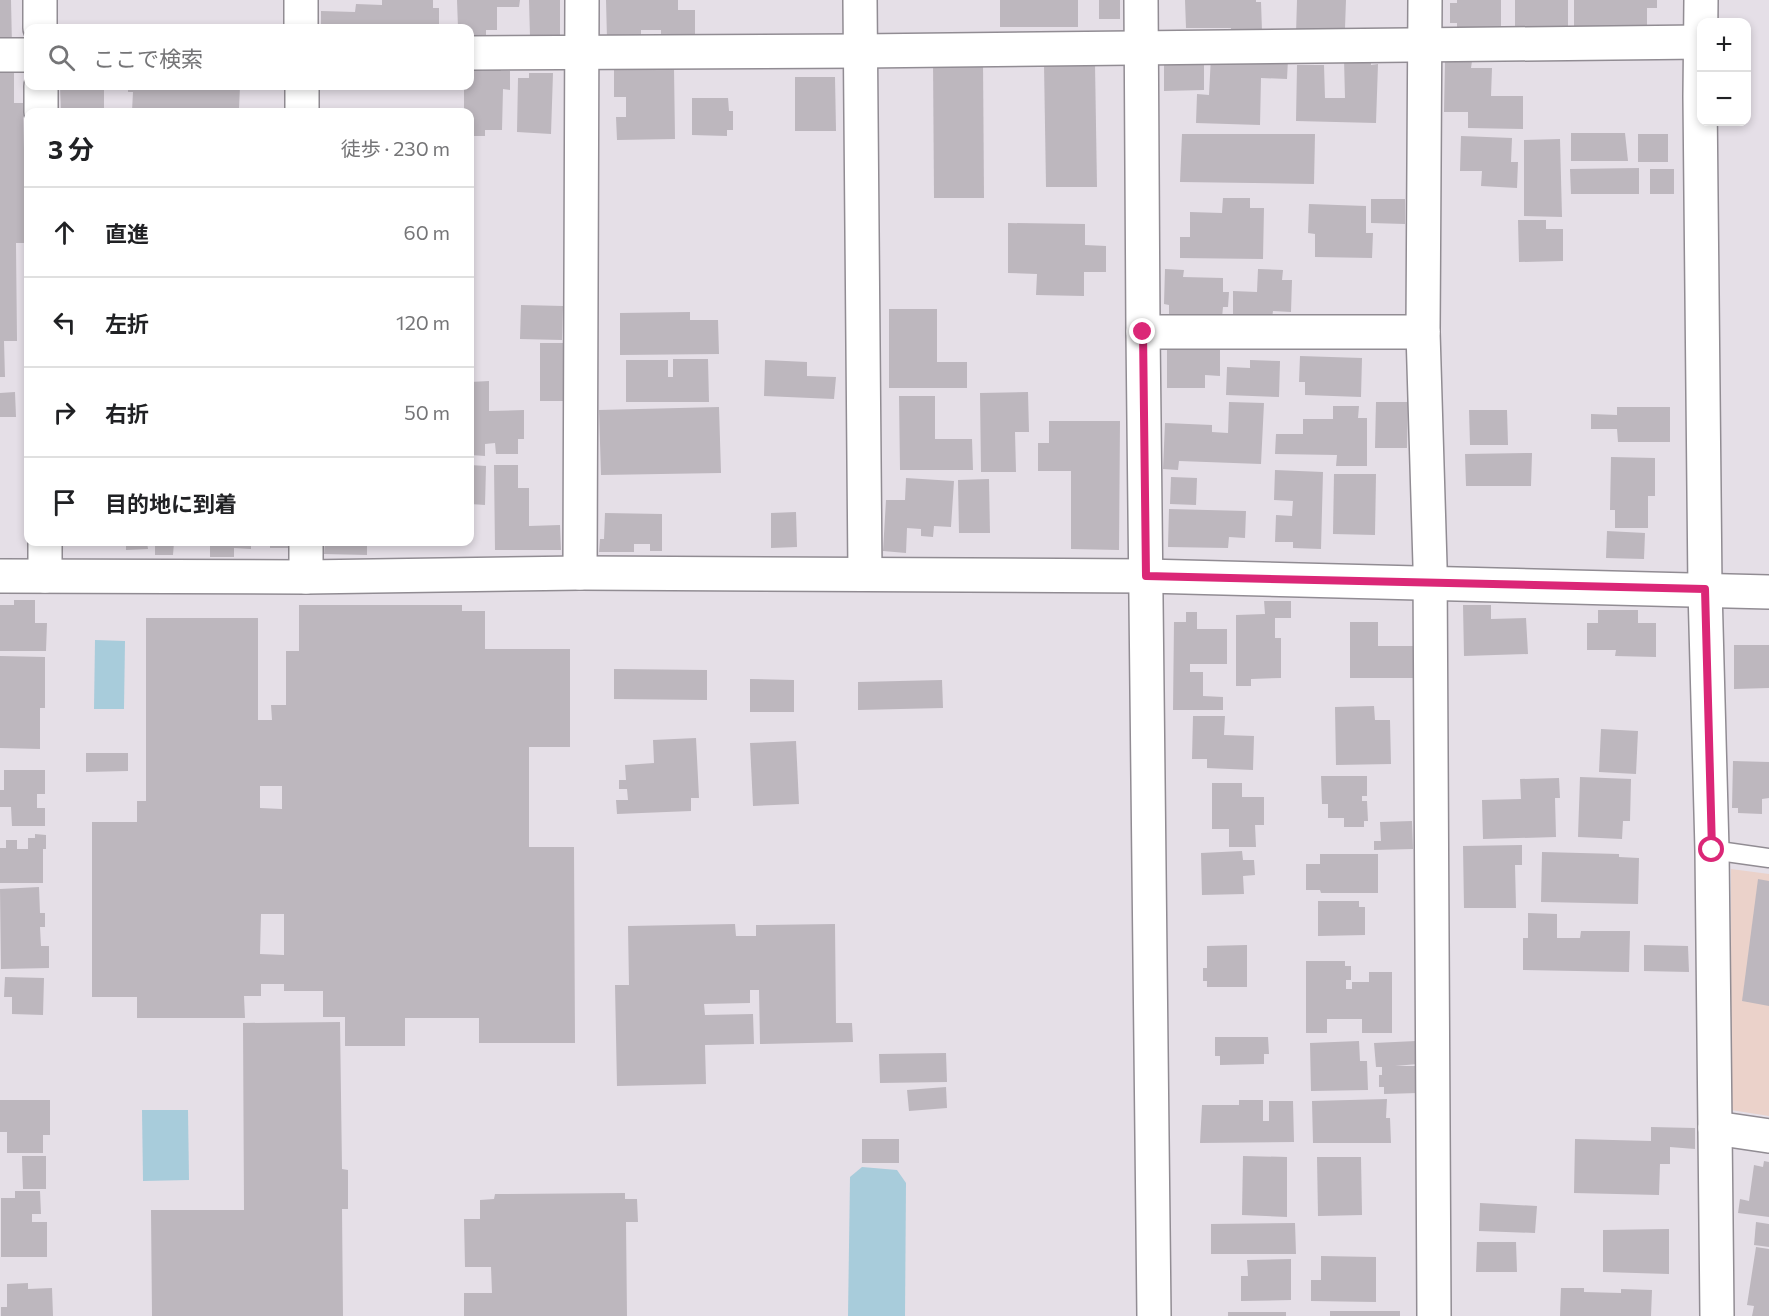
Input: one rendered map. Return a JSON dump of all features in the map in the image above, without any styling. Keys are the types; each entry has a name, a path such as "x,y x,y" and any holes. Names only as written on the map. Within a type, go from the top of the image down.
{"street":[{"path":"40,0 40,24"},
{"path":"301,0 301,24"},
{"path":"580,573 582,0"},
{"path":"860,0 865,574"},
{"path":"1141,0 1154,1316"},
{"path":"1425,0 1423,332 1430,565 1434,1316"},
{"path":"1701,0 1701,18"},
{"path":"474,53 1697,42"},
{"path":"0,55 24,55"},
{"path":"1701,72 1705,589 1712,850 1717,1316"},
{"path":"41,90 41,108"},
{"path":"302,90 302,108"},
{"path":"1143,332 1423,332"},
{"path":"45,546 45,576"},
{"path":"306,546 306,577"},
{"path":"0,576 306,577 580,573 1146,576 1769,592"},
{"path":"1715,1128 1769,1136"}],"lane":[{"path":"1712,850 1769,858"}],"shaded area":[{"path":"1731,869 1769,874 1769,1116 1731,1110"}],"water":[{"path":"95,640 125,641 124,709 94,709"},
{"path":"142,1110 188,1110 189,1180 143,1181"},
{"path":"862,1167 897,1170 906,1183 905,1316 848,1316 850,1177"}],"building":[{"path":"0,0 11,0 12,46 0,46"},
{"path":"382,0 433,0 433,8 439,8 439,24 321,24 321,11 355,12 356,4 382,5"},
{"path":"457,0 520,0 519,7 497,7 497,30 486,30 486,38 474,38 474,24 458,24"},
{"path":"529,0 560,0 560,37 530,37"},
{"path":"606,0 678,0 678,10 695,10 695,37 661,37 661,30 641,30 641,40 607,39"},
{"path":"1000,0 1078,0 1078,27 1000,27"},
{"path":"1099,0 1120,0 1120,19 1099,19"},
{"path":"1185,0 1256,0 1256,2 1261,2 1262,31 1231,32 1231,28 1186,28"},
{"path":"1297,0 1346,0 1345,28 1335,28 1335,35 1296,34"},
{"path":"1457,0 1501,0 1501,31 1457,31 1457,23 1450,23 1450,3 1457,3"},
{"path":"1515,0 1568,0 1568,32 1515,32"},
{"path":"1574,0 1657,0 1657,8 1647,8 1647,30 1574,29"},
{"path":"1211,56 1288,59 1287,79 1261,78 1260,125 1196,123 1197,94 1209,95"},
{"path":"1164,58 1204,58 1204,90 1164,91"},
{"path":"1344,59 1371,59 1371,65 1378,64 1376,123 1296,121 1297,65 1324,65 1325,98 1345,98"},
{"path":"933,60 983,60 984,198 934,198"},
{"path":"1445,61 1472,61 1471,68 1492,68 1491,96 1523,96 1523,129 1468,128 1468,112 1444,112"},
{"path":"501,63 501,71 510,71 510,90 503,89 502,130 485,130 485,136 474,136 474,108 464,108 464,90 474,90 474,68"},
{"path":"1044,64 1095,64 1097,187 1046,187"},
{"path":"0,66 14,66 14,103 23,103 24,243 16,243 17,341 4,341 5,377 0,377"},
{"path":"674,68 675,139 617,140 616,117 626,117 626,97 614,97 614,69"},
{"path":"529,73 553,73 551,134 517,132 518,78 529,78"},
{"path":"795,77 835,77 836,131 795,131"},
{"path":"60,90 104,90 104,108 61,108"},
{"path":"128,90 240,90 239,108 132,108 133,92 128,92"},
{"path":"692,98 728,98 729,111 733,111 733,130 727,130 727,136 692,135"},
{"path":"1571,133 1625,133 1628,161 1571,161"},
{"path":"1182,134 1315,134 1314,184 1180,182"},
{"path":"1638,134 1668,134 1668,162 1638,162"},
{"path":"1461,136 1512,138 1511,162 1518,162 1517,188 1481,186 1482,171 1460,171"},
{"path":"1560,139 1562,217 1524,216 1524,140"},
{"path":"1639,168 1639,194 1571,194 1570,169"},
{"path":"1650,169 1674,169 1674,194 1650,194"},
{"path":"1223,198 1250,198 1250,208 1264,208 1263,259 1180,258 1180,237 1190,237 1190,212 1222,213"},
{"path":"1371,199 1405,199 1405,224 1371,223"},
{"path":"1309,204 1366,206 1366,233 1373,233 1372,258 1315,257 1315,234 1308,233"},
{"path":"1518,220 1546,220 1546,229 1563,229 1563,261 1519,262"},
{"path":"1008,223 1085,224 1085,245 1106,246 1106,272 1084,272 1084,296 1036,295 1037,274 1008,273"},
{"path":"1165,269 1184,270 1183,277 1223,278 1223,292 1229,292 1228,307 1223,307 1222,318 1169,316 1169,305 1164,304"},
{"path":"1258,269 1283,270 1282,280 1292,280 1291,312 1273,311 1272,318 1233,316 1233,291 1257,292"},
{"path":"521,305 563,306 562,340 520,339"},
{"path":"889,309 937,309 937,362 967,362 967,388 889,388"},
{"path":"690,312 690,320 718,320 719,354 620,355 620,313"},
{"path":"540,343 563,343 563,401 540,401"},
{"path":"1167,348 1220,349 1220,376 1205,375 1205,388 1167,388"},
{"path":"1300,356 1362,358 1361,397 1305,395 1305,382 1299,382"},
{"path":"673,359 708,359 709,402 626,402 626,360 668,360 668,377 673,377"},
{"path":"765,360 807,362 807,376 836,377 834,399 764,396"},
{"path":"1250,360 1280,361 1279,397 1226,395 1227,367 1250,368"},
{"path":"489,381 489,411 524,410 524,439 518,439 518,454 496,454 495,443 485,444 485,456 474,455 474,382"},
{"path":"15,392 16,417 0,417 0,393"},
{"path":"1028,392 1029,432 1015,432 1016,472 981,472 980,393"},
{"path":"899,396 935,396 935,439 972,439 973,470 900,470"},
{"path":"1229,402 1264,403 1261,464 1179,461 1178,470 1163,469 1165,423 1212,425 1212,432 1228,433"},
{"path":"1376,402 1408,402 1407,448 1375,448"},
{"path":"1333,406 1359,406 1358,418 1367,418 1367,466 1336,466 1337,455 1275,454 1276,434 1303,434 1303,419 1333,419"},
{"path":"719,407 721,473 601,475 599,410"},
{"path":"1617,407 1670,407 1670,442 1618,442 1617,429 1591,429 1591,414 1617,415"},
{"path":"1469,410 1507,410 1508,445 1470,445"},
{"path":"1049,421 1120,421 1119,550 1071,549 1071,471 1038,471 1038,443 1049,443"},
{"path":"1532,453 1531,486 1466,486 1465,454"},
{"path":"1611,457 1655,458 1655,496 1648,496 1648,528 1615,528 1615,510 1610,510"},
{"path":"474,465 486,466 485,505 474,504"},
{"path":"494,465 518,465 518,488 529,488 529,526 560,525 561,550 495,550"},
{"path":"1275,470 1323,472 1321,549 1293,548 1293,542 1275,542 1276,515 1292,516 1293,501 1274,500"},
{"path":"1334,474 1376,474 1375,535 1333,534"},
{"path":"1171,477 1197,478 1196,505 1170,504"},
{"path":"906,478 954,481 951,527 934,526 933,537 921,536 921,529 907,528 906,553 883,551 886,500 905,500"},
{"path":"989,479 990,533 959,533 958,480"},
{"path":"1169,509 1246,511 1245,538 1229,537 1228,548 1168,547"},
{"path":"796,512 797,547 771,548 771,513"},
{"path":"605,513 662,514 662,551 650,551 650,544 634,544 634,552 599,552 600,539 604,539"},
{"path":"1607,531 1645,533 1644,559 1606,558"},
{"path":"126,546 148,546 148,549 126,550"},
{"path":"155,546 174,546 173,555 155,555"},
{"path":"210,546 251,546 251,549 234,548 234,557 210,557"},
{"path":"270,546 289,546 289,548 270,548"},
{"path":"325,546 367,546 367,555 324,554"},
{"path":"14,600 35,600 35,623 47,623 46,651 0,651 0,605 14,605"},
{"path":"1264,601 1291,601 1291,618 1275,618 1275,638 1281,638 1281,678 1251,679 1251,686 1236,686 1236,615 1265,614"},
{"path":"299,605 462,605 462,611 485,611 485,649 570,649 570,747 529,747 529,847 574,847 575,1043 479,1043 479,1018 405,1018 405,1046 345,1046 345,1017 323,1017 323,991 284,991 284,984 261,984 261,996 244,996 245,1018 137,1018 137,997 92,997 92,822 137,822 137,801 146,801 146,618 258,618 258,720 272,720 271,705 286,705 286,651 299,651","holes":["260,786 282,786 282,809 260,808","261,914 284,914 284,955 260,954"]},
{"path":"1463,605 1491,605 1491,619 1526,618 1528,654 1464,656"},
{"path":"1598,610 1638,610 1638,623 1656,623 1656,657 1615,656 1616,650 1587,650 1587,623 1598,623"},
{"path":"1186,612 1197,612 1197,629 1227,629 1227,664 1190,664 1190,672 1203,672 1203,696 1223,697 1223,710 1173,710 1174,622 1186,622"},
{"path":"1350,622 1378,622 1378,646 1414,646 1414,678 1350,678"},
{"path":"1734,645 1769,645 1769,688 1734,689"},
{"path":"0,656 45,657 45,708 40,708 40,749 0,748"},
{"path":"614,669 707,670 707,700 614,699"},
{"path":"750,679 794,680 794,712 750,712"},
{"path":"942,680 943,708 858,710 858,682"},
{"path":"1374,706 1375,720 1390,720 1391,764 1336,765 1335,707"},
{"path":"1193,716 1225,716 1224,735 1254,736 1253,770 1207,768 1207,759 1192,759"},
{"path":"1601,729 1638,731 1636,774 1599,772"},
{"path":"696,738 699,798 691,798 691,811 617,814 616,800 628,800 627,789 619,789 619,780 626,780 625,765 654,763 653,740"},
{"path":"796,741 799,804 753,806 750,743"},
{"path":"86,753 128,753 128,771 86,772"},
{"path":"1733,761 1769,762 1769,798 1762,799 1762,814 1738,813 1738,808 1732,808"},
{"path":"4,770 45,770 45,794 37,794 37,808 45,808 45,826 12,826 11,807 0,807 0,790 4,790"},
{"path":"1321,776 1367,776 1367,796 1362,796 1362,801 1367,801 1368,821 1364,821 1364,827 1344,827 1344,818 1328,818 1328,804 1322,804"},
{"path":"1580,777 1631,779 1630,821 1623,821 1622,839 1578,837"},
{"path":"1559,778 1560,798 1555,798 1556,837 1483,839 1482,800 1521,799 1520,779"},
{"path":"1212,783 1242,783 1242,797 1264,797 1264,825 1255,825 1256,847 1229,847 1229,829 1212,829"},
{"path":"1412,821 1413,849 1374,850 1374,841 1381,841 1380,822"},
{"path":"35,834 46,835 46,849 43,849 43,883 0,883 0,848 6,848 6,840 17,840 17,849 28,849 28,838 35,838"},
{"path":"1522,845 1522,865 1515,865 1516,908 1464,908 1463,846"},
{"path":"1242,851 1243,860 1254,860 1255,875 1243,876 1244,894 1202,895 1201,853"},
{"path":"1542,852 1619,854 1619,857 1639,858 1638,904 1541,902"},
{"path":"1320,854 1378,854 1378,893 1321,893 1320,890 1306,890 1306,864 1320,864"},
{"path":"1758,879 1769,881 1769,1006 1742,1001"},
{"path":"39,887 40,913 45,913 45,927 40,927 41,946 49,946 49,968 1,969 0,889"},
{"path":"1318,901 1359,901 1359,907 1365,907 1365,935 1318,936"},
{"path":"1528,913 1557,914 1557,938 1580,938 1581,931 1630,931 1629,972 1523,970 1523,938 1528,938"},
{"path":"735,924 736,936 756,936 756,925 835,924 836,1023 852,1023 853,1042 760,1044 759,990 750,990 750,1003 704,1004 705,1015 753,1014 754,1044 705,1045 706,1084 617,1086 615,985 629,985 628,926"},
{"path":"1247,945 1247,987 1207,987 1207,981 1203,981 1203,968 1207,968 1207,946"},
{"path":"1644,945 1688,946 1689,972 1644,971"},
{"path":"1306,961 1345,961 1345,966 1351,966 1351,980 1346,980 1346,989 1352,989 1352,982 1369,982 1369,972 1392,972 1392,1033 1362,1033 1362,1019 1327,1019 1327,1033 1306,1033"},
{"path":"5,977 44,978 43,1015 12,1014 12,997 4,997"},
{"path":"340,1022 342,1169 348,1170 348,1209 342,1209 343,1316 152,1316 151,1210 244,1210 243,1023"},
{"path":"1215,1037 1268,1037 1269,1054 1264,1054 1264,1064 1220,1065 1220,1056 1215,1056"},
{"path":"1359,1041 1360,1061 1367,1061 1368,1090 1311,1091 1310,1043"},
{"path":"1416,1041 1418,1064 1395,1066 1417,1066 1418,1093 1384,1094 1384,1087 1379,1087 1382,1067 1376,1067 1374,1043"},
{"path":"946,1053 947,1082 880,1083 879,1054"},
{"path":"946,1087 947,1108 909,1111 907,1090"},
{"path":"1387,1099 1386,1118 1390,1118 1391,1143 1313,1143 1312,1101"},
{"path":"0,1100 50,1100 50,1135 43,1135 43,1153 7,1153 7,1132 0,1132"},
{"path":"1239,1100 1263,1100 1263,1121 1269,1121 1269,1101 1293,1101 1294,1142 1200,1143 1202,1105 1239,1105"},
{"path":"1651,1127 1695,1128 1695,1149 1670,1147 1670,1164 1660,1164 1659,1195 1574,1193 1575,1139 1651,1141"},
{"path":"862,1139 899,1139 899,1163 862,1163"},
{"path":"22,1156 46,1156 46,1189 23,1189"},
{"path":"1243,1156 1287,1157 1287,1217 1242,1215"},
{"path":"1317,1157 1361,1157 1362,1215 1318,1216"},
{"path":"1764,1161 1769,1162 1769,1217 1738,1213 1740,1199 1749,1201 1754,1165 1763,1167"},
{"path":"15,1191 40,1191 41,1214 32,1214 32,1222 47,1222 47,1257 1,1257 1,1198 15,1198"},
{"path":"625,1193 625,1199 637,1199 638,1222 626,1222 627,1316 464,1316 464,1293 492,1293 491,1267 465,1267 464,1219 480,1219 480,1200 494,1199 495,1194"},
{"path":"1480,1203 1537,1206 1535,1233 1479,1231"},
{"path":"1756,1222 1769,1224 1769,1247 1754,1245"},
{"path":"1295,1223 1296,1254 1211,1254 1211,1224"},
{"path":"1669,1229 1669,1274 1603,1272 1603,1230"},
{"path":"1477,1242 1516,1242 1517,1272 1476,1272"},
{"path":"1756,1247 1769,1249 1769,1316 1752,1316 1754,1306 1747,1305"},
{"path":"1321,1256 1376,1257 1376,1302 1311,1301 1311,1280 1321,1280"},
{"path":"1291,1259 1291,1300 1241,1301 1241,1276 1248,1276 1247,1260"},
{"path":"28,1283 28,1289 52,1288 53,1316 1,1316 1,1307 7,1307 7,1284"},
{"path":"1561,1288 1584,1288 1584,1292 1621,1293 1621,1289 1652,1290 1651,1316 1560,1316"},
{"path":"1330,1311 1400,1311 1400,1316 1330,1316"},
{"path":"1228,1312 1286,1312 1286,1316 1228,1316"}],"route":[{"path":"1143,332 1146,576 1705,589 1712,850"}]}
